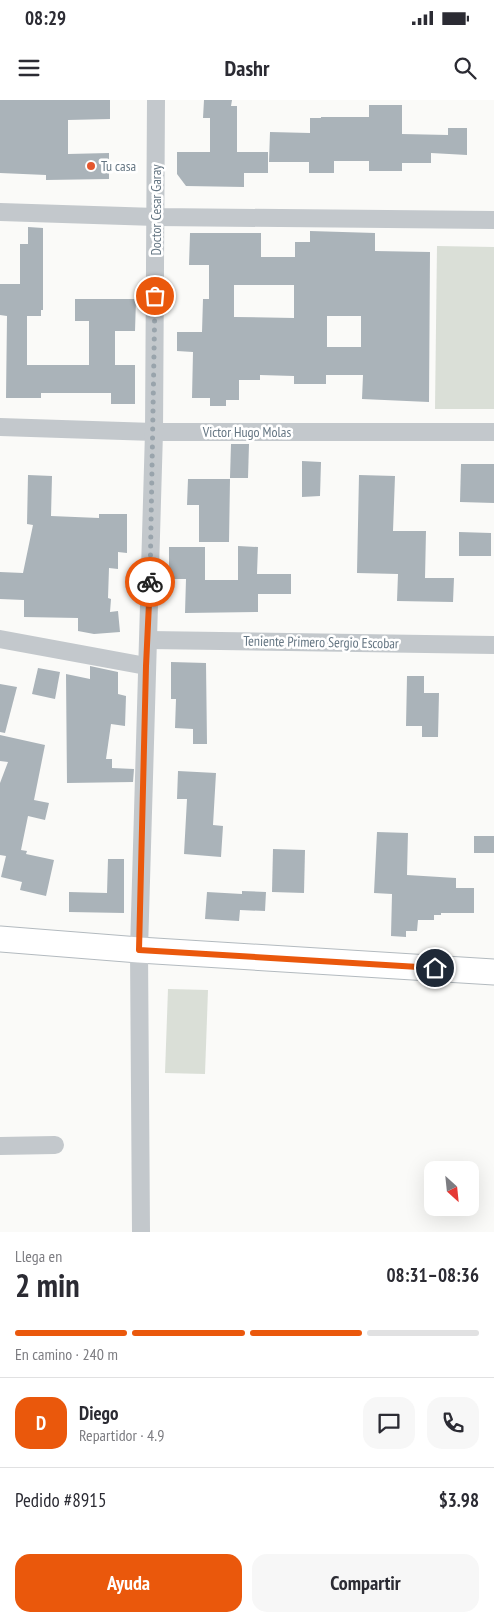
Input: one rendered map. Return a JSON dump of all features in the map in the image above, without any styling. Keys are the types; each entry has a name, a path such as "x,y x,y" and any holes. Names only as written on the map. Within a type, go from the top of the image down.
{"street":[{"name":"Doctor Cesar Garay","path":"141,1232 139,950 154,432 156,100"},
{"path":"0,212 156,218 494,220"},
{"name":"Victor Hugo Molas","path":"0,427 154,432 494,432"},
{"path":"0,639 146,666"},
{"name":"Teniente Primero Sergio Escobar","path":"149,640 494,644"},
{"path":"0,939 139,950 494,972"},
{"path":"0,1146 55,1145"}],"shaded area":[{"path":"437,246 494,247 494,409 435,409"},
{"path":"168,989 208,990 205,1074 165,1073"}],"building":[{"path":"0,100 110,100 110,119 68,120 68,154 109,153 109,179 46,180 46,175 0,173"},
{"path":"204,100 232,100 231,106 237,106 237,152 268,152 268,173 244,173 244,187 186,186 177,174 177,152 210,152 210,118 203,118"},
{"path":"369,105 402,105 402,134 448,135 448,128 467,128 467,155 431,153 431,163 402,163 402,171 369,171 369,161 334,161 334,173 309,173 309,162 269,162 270,132 310,133 310,118 369,117"},
{"path":"28,227 43,228 43,310 41,310 41,316 27,316 27,365 89,365 89,321 75,321 75,299 136,299 135,331 115,331 115,365 135,365 135,404 111,404 111,393 41,393 41,398 6,398 7,316 0,315 0,284 20,284 20,244 28,244"},
{"path":"310,231 375,233 375,251 430,252 429,402 362,399 363,375 326,375 326,384 294,384 294,376 260,375 260,380 239,380 239,400 226,400 226,406 210,406 210,398 192,398 193,352 177,351 177,332 202,332 203,299 209,299 209,265 189,265 190,233 261,233 261,257 295,257 295,242 310,242","holes":["234,285 294,285 294,318 234,317","327,316 361,316 361,347 327,347"]},
{"path":"231,444 249,444 248,478 230,478"},
{"path":"302,461 321,462 320,496 302,497"},
{"path":"461,464 494,464 494,503 460,502"},
{"path":"28,475 52,476 51,516 99,518 99,514 127,514 127,553 118,552 118,569 109,568 108,598 111,599 110,612 118,611 120,632 94,634 78,631 78,618 24,617 24,600 0,599 0,572 23,573 33,525 27,524"},
{"path":"359,475 395,476 393,531 426,531 425,578 454,578 453,602 397,601 398,574 357,573"},
{"path":"188,479 230,479 229,542 199,542 199,505 187,505"},
{"path":"459,532 491,533 491,556 459,556"},
{"path":"238,546 258,547 257,574 291,574 291,594 258,594 258,612 185,613 186,579 169,579 169,547 205,547 205,580 238,580"},
{"path":"171,662 206,663 207,744 193,744 193,729 175,728 176,699 171,699"},
{"path":"90,666 118,672 118,694 126,696 125,726 111,724 106,759 112,759 112,768 134,769 133,782 67,783 66,674 90,679"},
{"path":"38,668 60,672 55,699 32,694"},
{"path":"407,676 424,676 424,693 439,693 438,737 422,737 422,726 406,726"},
{"path":"0,684 17,687 5,733 0,732"},
{"path":"0,735 45,745 34,800 49,803 45,820 28,816 21,850 27,851 26,854 54,860 46,896 20,890 22,882 1,877 6,856 0,855 0,783 8,762 0,761"},
{"path":"178,771 216,773 213,825 223,826 221,857 184,854 187,799 177,799"},
{"path":"377,832 408,833 407,875 456,878 456,888 474,888 474,913 441,913 441,915 434,915 434,920 418,920 417,931 406,931 406,937 391,936 392,894 374,893"},
{"path":"474,836 494,836 494,853 474,853"},
{"path":"273,849 305,850 304,893 272,892"},
{"path":"108,859 124,859 124,913 69,912 69,892 107,893"},
{"path":"242,891 266,892 265,911 240,910 239,921 205,919 207,892 242,894"}],"way so far":[{"path":"150,582 155,296"}],"place":[{"name":"Tu casa","path":"91,166"}],"route":[{"path":"150,582 139,950 435,968"}]}
